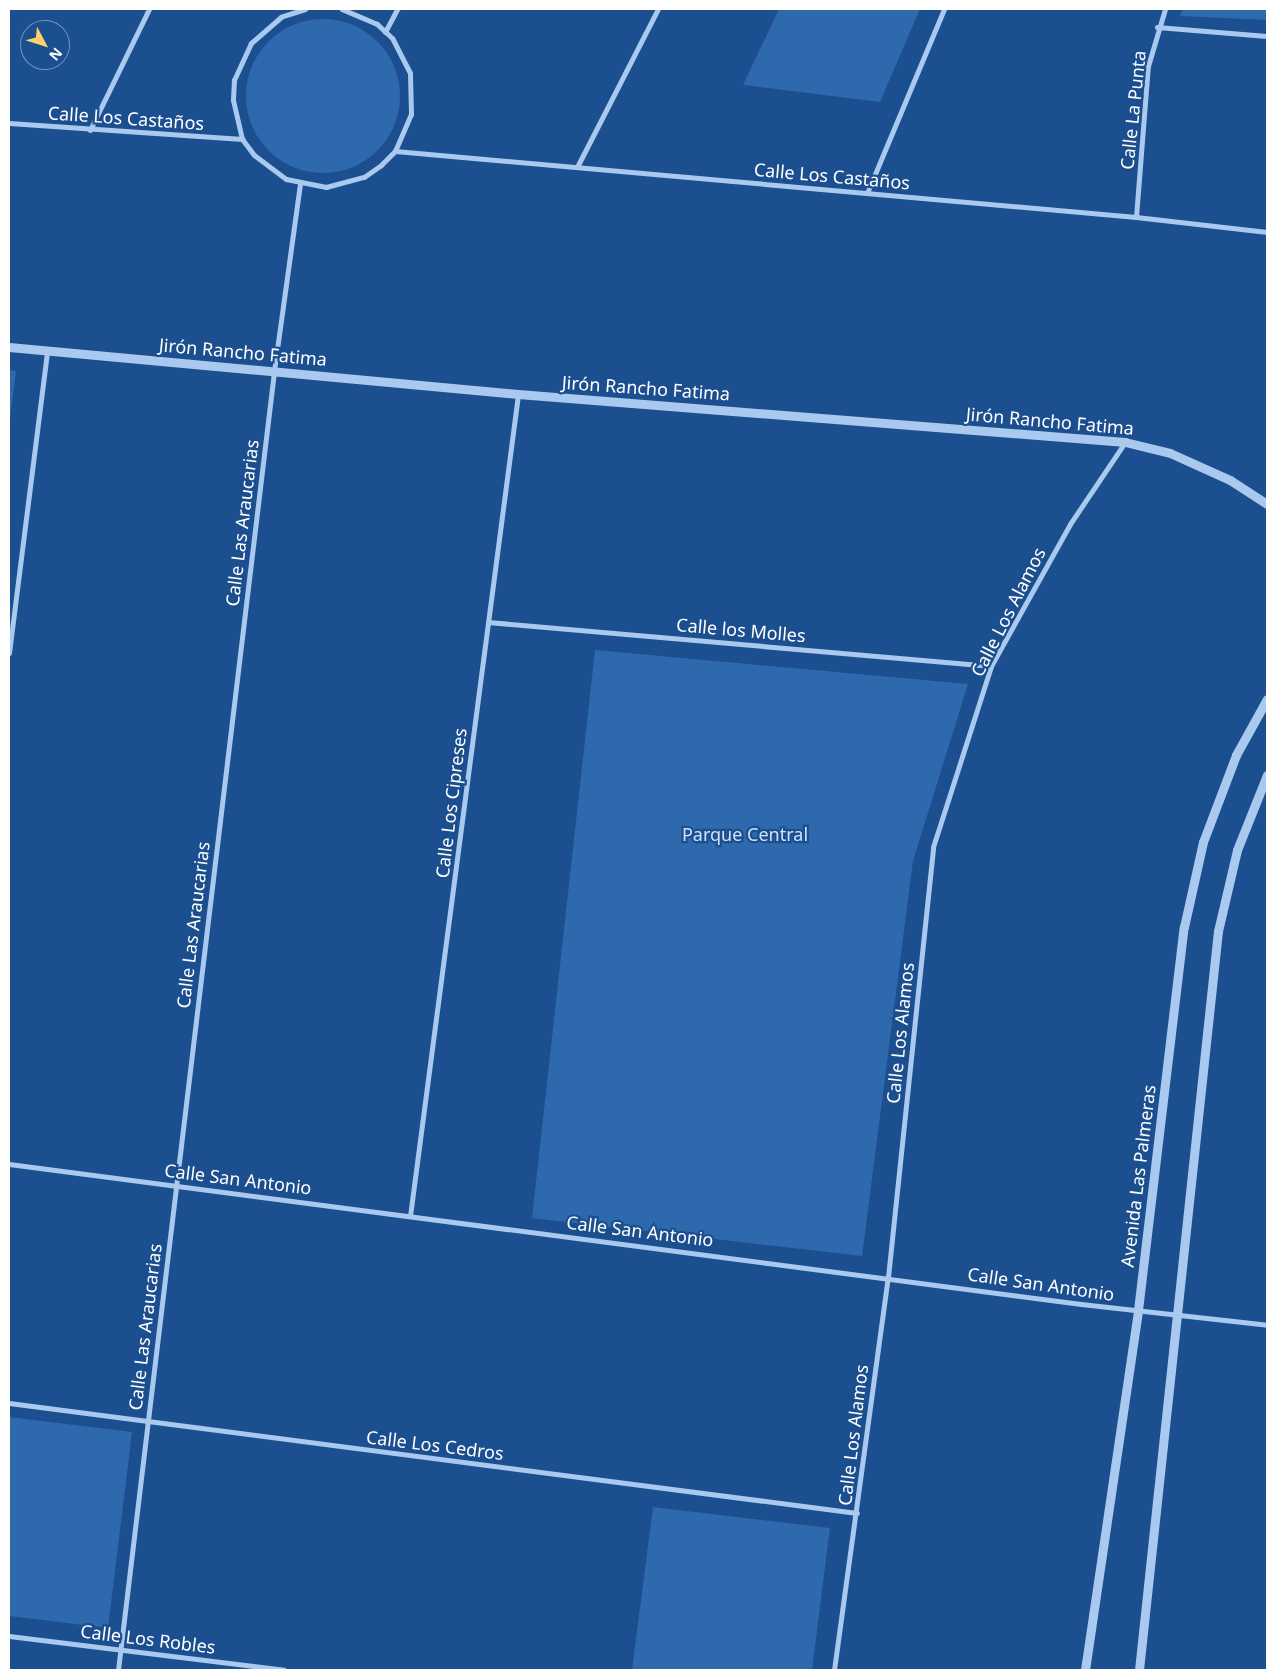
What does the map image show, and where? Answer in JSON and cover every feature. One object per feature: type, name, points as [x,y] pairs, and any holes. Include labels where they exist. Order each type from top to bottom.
[{"type":"street","points":[[90,130],[149,9]]},
{"type":"street","points":[[305,9],[281,17],[265,28],[241,60],[233,100],[242,139],[269,169],[300,184],[326,187],[345,184],[364,177],[395,150],[412,114],[413,94],[410,73],[403,55],[385,32],[360,14],[342,9]]},
{"type":"street","points":[[385,32],[397,9]]},
{"type":"street","points":[[577,167],[658,9]]},
{"type":"street","points":[[867,193],[944,9]]},
{"type":"street","name":"Calle La Punta","points":[[1136,217],[1148,66],[1157,27],[1165,9]]},
{"type":"street","points":[[1157,27],[1267,36]]},
{"type":"street","name":"Calle Los Castaños","points":[[9,123],[242,139]]},
{"type":"street","name":"Calle Los Castaños","points":[[395,150],[1136,217],[1267,232]]},
{"type":"street","name":"Calle Las Araucarias","points":[[118,1670],[274,371],[300,184]]},
{"type":"street","name":"Jirón Rancho Fatima","points":[[9,347],[518,394],[1125,442],[1170,453],[1230,480],[1267,504]]},
{"type":"street","points":[[9,653],[47,351]]},
{"type":"street","name":"Calle Los Cipreses","points":[[410,1216],[518,394]]},
{"type":"street","name":"Calle Los Alamos","points":[[834,1670],[888,1277],[933,847],[991,666],[1070,524],[1125,442]]},
{"type":"street","name":"Calle los Molles","points":[[488,622],[991,666]]},
{"type":"street","name":"Avenida Las Palmeras","points":[[1085,1670],[1138,1310],[1184,927],[1203,842],[1236,755],[1267,698]]},
{"type":"street","points":[[1139,1670],[1218,930],[1237,850],[1267,775]]},
{"type":"street","name":"Calle San Antonio","points":[[9,1164],[1267,1325]]},
{"type":"street","name":"Calle Los Cedros","points":[[9,1403],[857,1513]]},
{"type":"street","name":"Calle Los Robles","points":[[9,1636],[284,1670]]},
{"type":"green space","points":[[779,9],[920,9],[880,102],[743,85]]},
{"type":"green space","points":[[1183,9],[1267,9],[1267,20],[1180,16]]},
{"type":"green space","points":[[323,19],[352,25],[366,32],[377,42],[387,53],[394,67],[400,96],[394,125],[387,139],[377,150],[366,160],[352,167],[323,173],[294,167],[280,160],[269,150],[259,139],[252,125],[246,96],[252,67],[259,53],[269,42],[280,32],[294,25]]},
{"type":"green space","points":[[9,370],[16,371],[9,427]]},
{"type":"green space","name":"Parque Central","points":[[595,650],[968,684],[913,861],[862,1256],[532,1218]]},
{"type":"green space","points":[[9,1417],[132,1432],[108,1628],[9,1616]]},
{"type":"green space","points":[[653,1507],[830,1528],[812,1670],[632,1670]]}]
